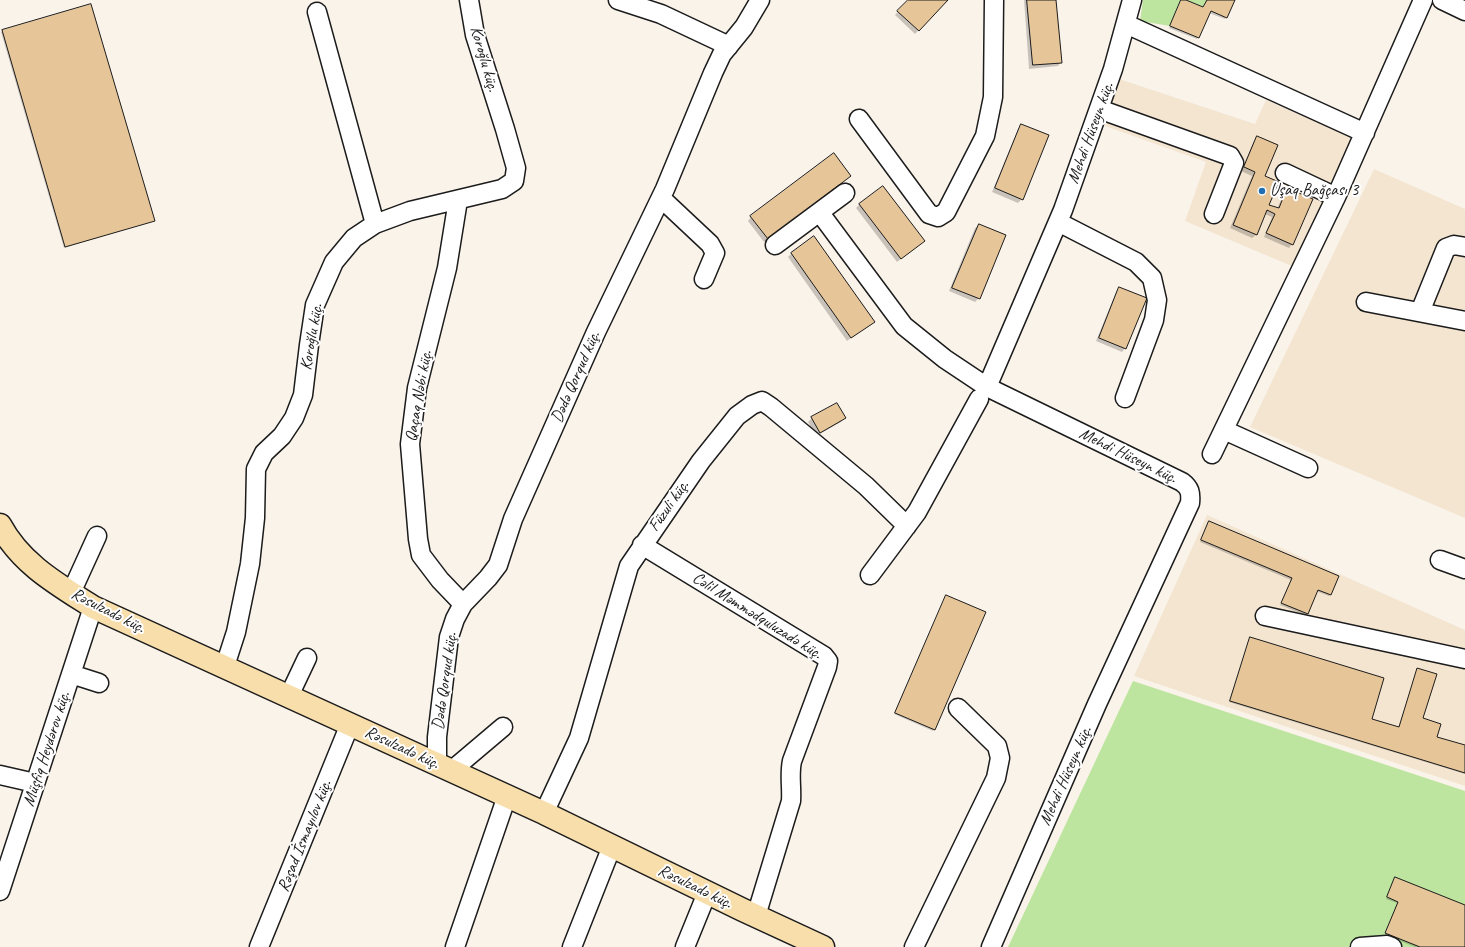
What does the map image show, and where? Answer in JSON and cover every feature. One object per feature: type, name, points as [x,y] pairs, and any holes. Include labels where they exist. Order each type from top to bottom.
[{"type":"main road","name":"Rəsulzadə küç.","points":[[0,525],[6,536],[27,561],[56,584],[93,607],[544,813],[707,893],[823,947]]},
{"type":"street","name":"Koroğlu küç.","points":[[225,666],[236,632],[250,564],[255,518],[256,469],[264,453],[282,436],[294,418],[303,395],[315,305],[334,262],[354,238],[375,224],[410,211],[502,189],[514,181],[516,168],[505,129],[474,35],[469,0]]},
{"type":"street","points":[[618,0],[661,14],[729,46]]},
{"type":"street","name":"Dədə Qorqud küç.","points":[[444,767],[437,737],[449,637],[455,619],[463,604],[488,578],[498,565],[513,519],[596,332],[661,198],[713,72],[722,54],[744,27],[760,0]]},
{"type":"street","points":[[859,119],[929,214],[938,217],[946,212],[985,136],[993,97],[994,0]]},
{"type":"street","name":"Mehdi Hüseyn küç.","points":[[991,947],[1097,704],[1190,503],[1191,493],[1188,486],[1182,482],[983,393],[1058,222],[1113,69],[1132,0]]},
{"type":"street","points":[[1212,454],[1336,197],[1423,0]]},
{"type":"street","points":[[1442,0],[1465,11]]},
{"type":"street","points":[[317,12],[375,224]]},
{"type":"street","points":[[1126,24],[1365,133]]},
{"type":"street","points":[[1099,109],[1230,156],[1234,163],[1214,214]]},
{"type":"street","points":[[1285,173],[1336,197]]},
{"type":"street","points":[[774,245],[820,213],[845,193]]},
{"type":"street","points":[[661,198],[710,244],[715,253],[704,279]]},
{"type":"street","name":"Qaçaq Nəbi küç.","points":[[458,200],[447,268],[417,388],[410,444],[421,555],[440,580],[463,604]]},
{"type":"street","points":[[820,213],[904,326],[945,359],[983,393],[917,512],[870,575]]},
{"type":"street","points":[[1058,222],[1136,262],[1152,278],[1157,300],[1154,320],[1126,398]]},
{"type":"street","points":[[1420,312],[1446,248],[1454,245],[1465,247]]},
{"type":"street","points":[[1366,302],[1465,321]]},
{"type":"street","name":"Füzuli küç.","points":[[544,813],[579,738],[629,566],[701,461],[737,416],[752,404],[762,401],[772,407],[866,486],[907,526]]},
{"type":"street","points":[[1224,430],[1308,468]]},
{"type":"street","points":[[71,593],[97,536]]},
{"type":"street","name":"Cəlil Məmmədquluzadə küç.","points":[[642,545],[824,656],[828,661],[792,762],[789,773],[792,790],[791,801],[756,916]]},
{"type":"street","points":[[1440,560],[1465,569]]},
{"type":"street","name":"Müşfiq Heydərov küç.","points":[[0,891],[93,607]]},
{"type":"street","points":[[1264,616],[1465,659]]},
{"type":"street","points":[[290,696],[307,658]]},
{"type":"street","points":[[71,674],[98,683]]},
{"type":"street","points":[[914,947],[996,778],[1000,758],[997,746],[958,708]]},
{"type":"street","name":"Rəşad İsmayılov küç.","points":[[259,947],[350,724]]},
{"type":"street","points":[[444,767],[503,727]]},
{"type":"street","points":[[0,775],[36,783]]},
{"type":"street","points":[[455,947],[507,796]]},
{"type":"street","points":[[572,947],[612,846]]},
{"type":"street","points":[[685,947],[707,893]]},
{"type":"street","points":[[1360,947],[1387,945],[1392,947]]},
{"type":"shaded area","name":"Uşaq Bağçası 3","points":[[1119,79],[1255,124],[1266,100],[1353,138],[1294,267],[1185,221],[1206,162],[1105,126]]},
{"type":"shaded area","points":[[1374,169],[1465,209],[1465,518],[1250,427]]},
{"type":"shaded area","points":[[1207,515],[1465,630],[1465,786],[1134,676]]},
{"type":"green space","points":[[1143,0],[1181,0],[1170,26],[1140,21]]},
{"type":"green space","points":[[1186,0],[1207,0],[1203,7]]},
{"type":"green space","points":[[1133,681],[1465,791],[1465,947],[1008,947]]},
{"type":"building","points":[[908,0],[948,0],[919,31],[897,11]]},
{"type":"building","points":[[1027,0],[1056,0],[1062,63],[1033,65]]},
{"type":"building","points":[[1181,0],[1186,0],[1203,7],[1207,0],[1235,0],[1227,18],[1211,11],[1199,38],[1170,26]]},
{"type":"building","points":[[91,4],[155,221],[65,247],[2,30]]},
{"type":"building","points":[[1021,124],[1049,135],[1023,200],[995,188]]},
{"type":"building","points":[[1257,136],[1278,145],[1265,176],[1279,182],[1269,205],[1279,208],[1287,188],[1313,199],[1293,245],[1266,233],[1275,214],[1267,210],[1257,235],[1233,225],[1255,172],[1244,167]]},
{"type":"building","points":[[834,153],[851,176],[768,239],[750,216]]},
{"type":"building","points":[[883,186],[925,241],[901,259],[859,204]]},
{"type":"building","points":[[979,224],[1006,235],[980,299],[952,288]]},
{"type":"building","points":[[814,236],[875,322],[851,338],[791,253]]},
{"type":"building","points":[[1119,287],[1147,298],[1126,349],[1099,338]]},
{"type":"building","points":[[837,403],[846,418],[820,433],[811,417]]},
{"type":"building","points":[[1209,521],[1339,576],[1331,595],[1318,590],[1308,614],[1281,603],[1292,578],[1201,540]]},
{"type":"building","points":[[946,595],[986,612],[935,730],[895,713]]},
{"type":"building","points":[[1250,637],[1384,678],[1372,719],[1399,727],[1417,668],[1437,674],[1423,718],[1441,724],[1437,737],[1465,745],[1465,773],[1230,701]]},
{"type":"building","points":[[1395,877],[1465,905],[1465,947],[1420,947],[1385,933],[1398,902],[1387,897]]},
{"type":"place","name":"Uşaq Bağçası 3","points":[[1262,191]]}]
